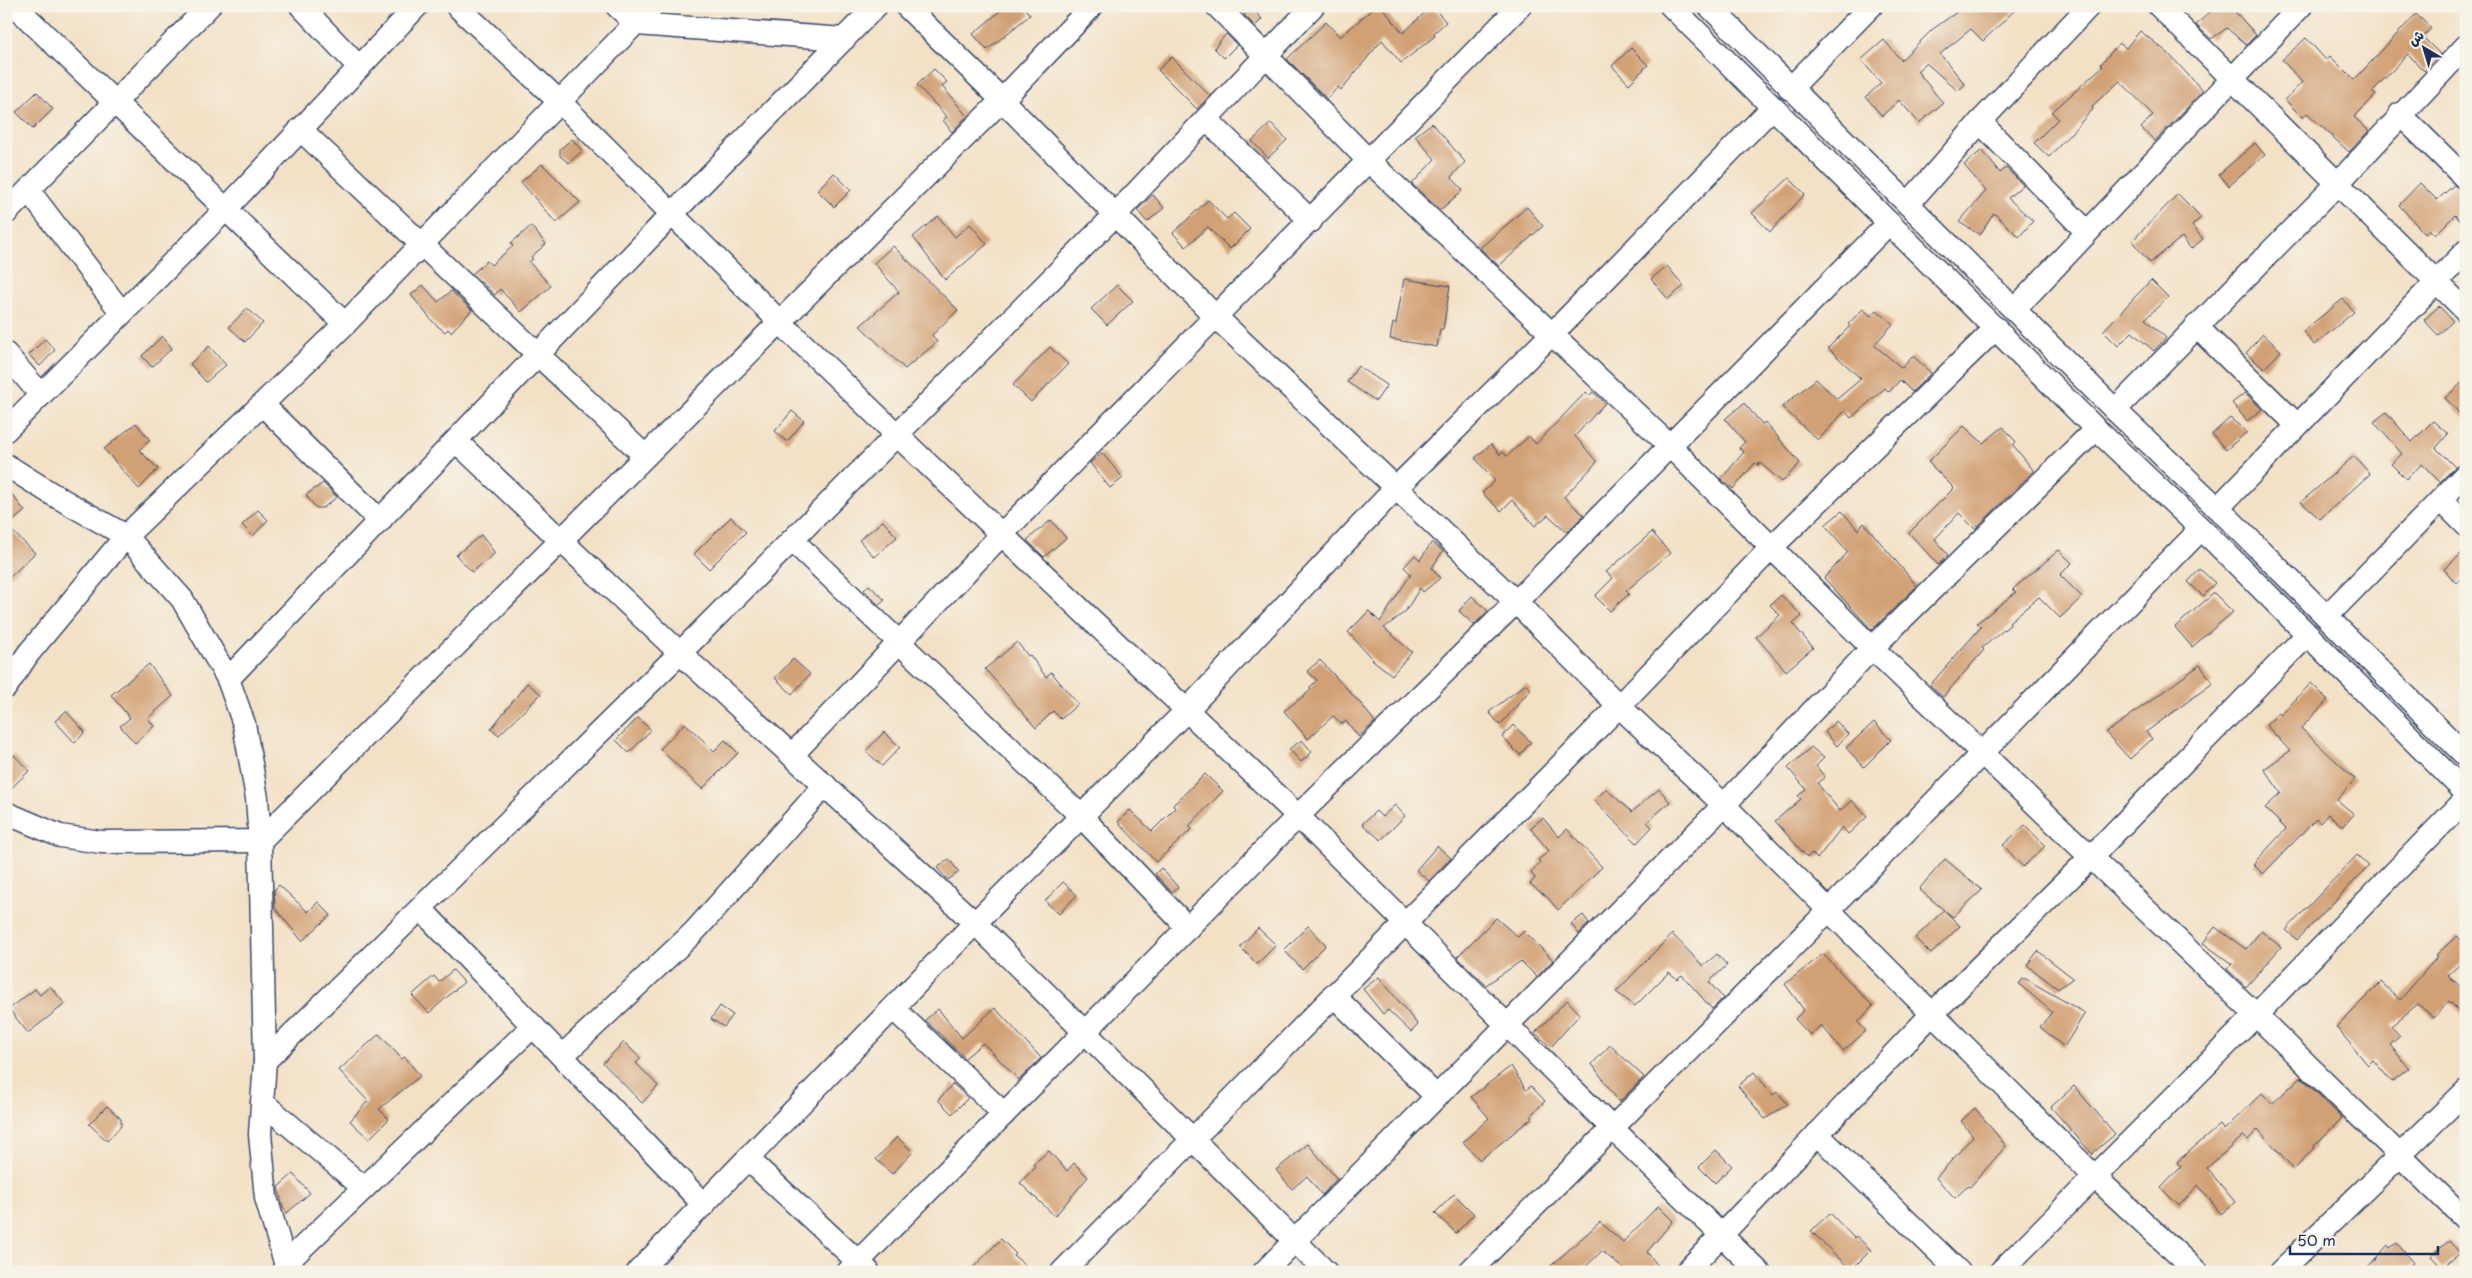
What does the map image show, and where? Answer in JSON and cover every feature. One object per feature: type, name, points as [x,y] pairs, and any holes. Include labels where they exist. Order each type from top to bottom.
[{"type":"street","points":[[15,6],[345,324]]},
{"type":"street","points":[[6,213],[210,6]]},
{"type":"street","points":[[301,6],[359,67]]},
{"type":"street","points":[[6,430],[225,210],[417,6]]},
{"type":"street","points":[[456,6],[561,103],[780,322],[896,434],[1188,708],[1759,1272]]},
{"type":"street","points":[[617,6],[636,24],[844,39]]},
{"type":"street","points":[[6,687],[28,654],[126,536],[345,324],[561,103],[652,6]]},
{"type":"street","points":[[228,679],[672,214],[876,6]]},
{"type":"street","points":[[906,6],[1002,100],[1215,316],[1516,602],[1619,706],[1724,805],[2095,1177],[2197,1272]]},
{"type":"street","points":[[1217,6],[1369,161],[1554,333],[1872,648],[2256,1015],[2466,1220]]},
{"type":"street","points":[[265,1062],[680,652],[1115,215],[1313,6]]},
{"type":"street","points":[[792,755],[1003,533],[1520,6]]},
{"type":"street","points":[[1671,6],[2096,429],[2308,634],[2466,793]]},
{"type":"street","points":[[1709,6],[1790,89],[2015,309],[2115,410],[2218,508],[2466,756]]},
{"type":"street","points":[[1790,89],[1871,6]]},
{"type":"street","points":[[1908,204],[1980,122],[2089,6]]},
{"type":"street","points":[[2159,6],[2466,311]]},
{"type":"street","points":[[2015,309],[2301,6]]},
{"type":"street","points":[[6,813],[60,836],[101,842],[260,841],[1002,100],[1086,8]]},
{"type":"street","points":[[2115,410],[2337,184],[2400,114],[2466,46]]},
{"type":"street","points":[[638,1272],[975,923],[1188,708],[1394,488],[1554,333],[1772,108]]},
{"type":"street","points":[[2400,114],[2466,179]]},
{"type":"street","points":[[1206,119],[1311,221]]},
{"type":"street","points":[[1980,122],[2087,232]]},
{"type":"street","points":[[300,129],[645,456]]},
{"type":"street","points":[[29,191],[122,313]]},
{"type":"street","points":[[748,1159],[858,1268],[1004,1114],[1298,816],[1516,602],[1889,223]]},
{"type":"street","points":[[2218,508],[2466,251]]},
{"type":"street","points":[[2196,326],[2297,424]]},
{"type":"street","points":[[1062,1272],[1404,922],[1619,706],[1772,547],[1996,328]]},
{"type":"street","points":[[6,354],[41,395]]},
{"type":"street","points":[[262,405],[380,521]]},
{"type":"street","points":[[1264,1272],[1724,805],[1872,648],[2096,429]]},
{"type":"street","points":[[456,441],[680,652],[975,923],[1326,1272]]},
{"type":"street","points":[[6,465],[52,494],[126,536],[182,599],[228,679],[244,724],[257,798],[260,841],[265,1062],[260,1134],[266,1198],[286,1268],[364,1188],[533,1026]]},
{"type":"street","points":[[2327,616],[2466,474]]},
{"type":"street","points":[[2441,500],[2466,525]]},
{"type":"street","points":[[1469,1272],[1829,910],[2201,529]]},
{"type":"street","points":[[792,540],[1081,816],[1188,928]]},
{"type":"street","points":[[1686,1272],[1932,1014],[2091,857],[2308,634]]},
{"type":"street","points":[[562,1056],[694,932],[825,785]]},
{"type":"street","points":[[2000,1272],[2256,1015],[2466,799]]},
{"type":"street","points":[[422,909],[704,1205]]},
{"type":"street","points":[[1334,995],[1437,1097]]},
{"type":"street","points":[[894,1008],[1004,1114]]},
{"type":"street","points":[[2280,1272],[2466,1091]]},
{"type":"street","points":[[262,1102],[364,1188]]},
{"type":"street","points":[[1817,1134],[1959,1272]]},
{"type":"building","points":[[1006,6],[1023,6],[1030,15],[987,50],[973,34]]},
{"type":"building","points":[[1376,6],[1381,6],[1403,33],[1432,6],[1446,22],[1433,34],[1435,36],[1401,63],[1382,40],[1341,90],[1338,87],[1327,99],[1287,59],[1326,22],[1340,37]]},
{"type":"building","points":[[1965,6],[2019,6],[1983,41],[1971,29],[1940,54],[1965,84],[1958,91],[1926,63],[1917,71],[1943,103],[1919,123],[1899,100],[1882,116],[1866,97],[1881,83],[1861,60],[1884,40],[1901,60],[1933,29]]},
{"type":"building","points":[[2216,6],[2230,6],[2256,35],[2246,45],[2227,28],[2211,39],[2196,25]]},
{"type":"building","points":[[1251,7],[1262,19],[1255,26],[1244,15]]},
{"type":"building","points":[[2416,14],[2431,28],[2423,37],[2440,54],[2424,71],[2408,54],[2372,92],[2376,95],[2354,117],[2369,131],[2349,152],[2307,113],[2303,118],[2285,100],[2302,82],[2282,60],[2306,38],[2326,60],[2330,56],[2354,80]]},
{"type":"building","points":[[2140,31],[2168,53],[2203,91],[2155,141],[2141,128],[2153,115],[2120,81],[2092,106],[2093,109],[2049,157],[2034,143],[2058,119],[2052,112],[2103,66],[2101,64],[2119,43],[2126,48]]},
{"type":"building","points":[[1226,34],[1237,45],[1224,58],[1214,48]]},
{"type":"building","points":[[1631,48],[1648,65],[1629,84],[1612,66]]},
{"type":"building","points":[[1172,57],[1210,96],[1197,109],[1158,70]]},
{"type":"building","points":[[934,69],[947,82],[942,86],[967,116],[952,132],[943,120],[947,117],[917,85]]},
{"type":"building","points":[[37,92],[53,109],[33,129],[16,112]]},
{"type":"building","points":[[1271,123],[1287,140],[1268,158],[1252,141]]},
{"type":"building","points":[[1432,123],[1465,162],[1451,177],[1463,190],[1440,210],[1412,184],[1435,159],[1415,136]]},
{"type":"building","points":[[572,139],[582,151],[569,163],[560,156],[560,149]]},
{"type":"building","points":[[2255,143],[2265,155],[2229,186],[2219,174]]},
{"type":"building","points":[[1982,150],[2000,173],[2006,168],[2023,185],[2008,198],[2033,221],[2019,237],[1994,213],[1980,235],[1959,222],[1986,191],[1964,165]]},
{"type":"building","points":[[542,164],[580,202],[556,223],[521,182]]},
{"type":"building","points":[[834,173],[851,190],[834,207],[817,190]]},
{"type":"building","points":[[1789,178],[1805,194],[1770,232],[1752,213]]},
{"type":"building","points":[[2420,183],[2437,200],[2454,185],[2466,192],[2466,228],[2455,215],[2435,235],[2429,229],[2425,234],[2399,205]]},
{"type":"building","points":[[2178,194],[2201,217],[2192,226],[2203,239],[2191,249],[2182,237],[2150,263],[2132,241]]},
{"type":"building","points":[[1153,195],[1164,208],[1147,222],[1137,210]]},
{"type":"building","points":[[1208,200],[1227,219],[1234,213],[1250,229],[1230,249],[1208,227],[1186,247],[1173,233]]},
{"type":"building","points":[[1527,207],[1543,226],[1499,266],[1480,248]]},
{"type":"building","points":[[938,216],[955,237],[970,224],[987,244],[945,280],[913,237]]},
{"type":"building","points":[[531,226],[546,244],[531,257],[533,259],[529,262],[551,286],[521,312],[500,289],[495,295],[472,274],[487,261],[491,265],[513,246],[511,243]]},
{"type":"building","points":[[893,246],[958,310],[932,335],[937,342],[905,369],[860,326],[899,292],[874,263]]},
{"type":"building","points":[[1667,266],[1684,286],[1668,299],[1651,279]]},
{"type":"building","points":[[1404,279],[1450,286],[1443,329],[1440,329],[1437,347],[1390,339],[1393,323],[1396,324]]},
{"type":"building","points":[[2151,280],[2168,297],[2145,319],[2166,338],[2154,351],[2132,332],[2118,346],[2103,331]]},
{"type":"building","points":[[423,285],[438,302],[451,291],[472,310],[451,332],[448,329],[445,332],[434,323],[411,295]]},
{"type":"building","points":[[1117,285],[1133,301],[1107,325],[1091,309]]},
{"type":"building","points":[[2343,299],[2354,312],[2314,345],[2303,331]]},
{"type":"building","points":[[2439,306],[2453,321],[2438,335],[2424,320]]},
{"type":"building","points":[[247,308],[263,323],[245,342],[229,327]]},
{"type":"building","points":[[1863,309],[1871,316],[1877,310],[1893,324],[1874,345],[1902,368],[1913,356],[1931,373],[1912,392],[1900,380],[1889,392],[1885,388],[1851,418],[1845,411],[1818,440],[1782,407],[1816,379],[1837,399],[1861,379],[1828,348],[1850,326],[1848,324]]},
{"type":"building","points":[[2263,334],[2281,351],[2264,369],[2246,353]]},
{"type":"building","points":[[162,336],[172,348],[152,367],[142,356]]},
{"type":"building","points":[[45,339],[55,350],[40,366],[29,355]]},
{"type":"building","points":[[209,346],[226,365],[206,382],[190,364]]},
{"type":"building","points":[[1050,347],[1068,364],[1031,402],[1013,385]]},
{"type":"building","points":[[1358,366],[1387,385],[1376,401],[1347,382]]},
{"type":"building","points":[[2466,379],[2466,420],[2445,398]]},
{"type":"building","points":[[1586,392],[1589,396],[1593,392],[1605,403],[1575,436],[1597,462],[1564,497],[1584,515],[1567,532],[1548,515],[1535,526],[1512,500],[1501,511],[1482,493],[1495,481],[1475,458],[1491,444],[1500,455],[1502,452],[1507,456],[1529,436],[1536,444]]},
{"type":"building","points":[[2245,393],[2262,409],[2247,421],[2232,403]]},
{"type":"building","points":[[1744,403],[1762,424],[1765,422],[1800,463],[1782,482],[1760,463],[1758,465],[1755,463],[1733,489],[1721,479],[1744,452],[1739,448],[1745,442],[1725,419]]},
{"type":"building","points":[[792,411],[804,421],[787,442],[775,431]]},
{"type":"building","points":[[2386,412],[2412,442],[2433,421],[2448,434],[2436,448],[2455,467],[2440,482],[2422,464],[2406,479],[2391,464],[2402,454],[2374,422]]},
{"type":"building","points":[[2230,418],[2247,432],[2226,450],[2212,434]]},
{"type":"building","points":[[136,423],[150,440],[139,450],[158,469],[139,489],[104,449]]},
{"type":"building","points":[[1964,426],[1983,443],[2003,427],[2016,442],[2013,445],[2034,471],[1975,529],[1959,513],[1935,539],[1948,555],[1938,565],[1909,533],[1954,488],[1928,462]]},
{"type":"building","points":[[1102,453],[1123,478],[1110,488],[1090,463]]},
{"type":"building","points":[[2354,456],[2370,474],[2320,519],[2301,502]]},
{"type":"building","points":[[323,483],[337,497],[323,508],[316,508],[306,495]]},
{"type":"building","points":[[6,487],[25,511],[7,526],[35,553],[6,581]]},
{"type":"building","points":[[258,510],[268,520],[253,536],[242,525]]},
{"type":"building","points":[[1842,511],[1858,530],[1864,523],[1917,586],[1872,630],[1824,578],[1848,552],[1825,525]]},
{"type":"building","points":[[731,517],[746,532],[709,569],[694,554]]},
{"type":"building","points":[[1051,520],[1066,538],[1044,557],[1027,540]]},
{"type":"building","points":[[883,521],[897,537],[874,557],[859,540]]},
{"type":"building","points":[[1652,532],[1670,553],[1626,591],[1629,594],[1610,611],[1595,596],[1613,578],[1606,572]]},
{"type":"building","points":[[481,535],[495,553],[472,572],[456,555]]},
{"type":"building","points":[[1432,542],[1443,551],[1432,568],[1440,578],[1423,592],[1420,588],[1405,612],[1384,628],[1412,652],[1392,675],[1374,661],[1348,632],[1369,611],[1380,622],[1411,574],[1404,567],[1415,555],[1420,560]]},
{"type":"building","points":[[2059,550],[2072,563],[2060,575],[2082,597],[2060,618],[2039,597],[1982,648],[1984,650],[1943,697],[1930,685],[1981,627],[1977,623],[2016,592],[2013,589]]},
{"type":"building","points":[[2466,550],[2466,575],[2456,583],[2444,569]]},
{"type":"building","points":[[2200,569],[2215,583],[2203,596],[2188,582]]},
{"type":"building","points":[[869,585],[885,600],[879,605],[864,590]]},
{"type":"building","points":[[2214,593],[2233,612],[2192,647],[2175,627]]},
{"type":"building","points":[[1781,595],[1802,616],[1793,624],[1813,648],[1786,671],[1756,637],[1780,615],[1770,605]]},
{"type":"building","points":[[1472,596],[1488,611],[1474,625],[1459,611]]},
{"type":"building","points":[[1017,642],[1028,656],[1030,655],[1046,677],[1051,672],[1078,704],[1061,719],[1053,711],[1036,728],[985,669]]},
{"type":"building","points":[[793,659],[810,674],[792,694],[775,678]]},
{"type":"building","points":[[1320,660],[1375,722],[1359,737],[1346,721],[1342,724],[1333,716],[1308,739],[1284,711],[1311,690],[1309,688],[1317,680],[1307,671]]},
{"type":"building","points":[[149,664],[173,696],[148,718],[154,726],[135,743],[120,726],[130,718],[111,695]]},
{"type":"building","points":[[2200,665],[2213,683],[2146,732],[2152,739],[2130,759],[2106,733]]},
{"type":"building","points":[[527,683],[541,694],[499,735],[491,729]]},
{"type":"building","points":[[2311,683],[2328,700],[2301,728],[2355,779],[2337,800],[2354,814],[2343,827],[2328,814],[2320,823],[2316,819],[2263,874],[2253,864],[2286,829],[2265,808],[2281,793],[2264,769],[2290,751],[2266,725],[2279,713],[2281,715]]},
{"type":"building","points":[[1526,684],[1531,689],[1500,725],[1489,712]]},
{"type":"building","points":[[66,711],[85,732],[75,743],[55,721]]},
{"type":"building","points":[[638,718],[651,730],[629,753],[616,740]]},
{"type":"building","points":[[1836,721],[1848,734],[1837,746],[1825,732]]},
{"type":"building","points":[[1874,722],[1891,740],[1864,767],[1846,748]]},
{"type":"building","points":[[685,723],[714,751],[725,740],[738,753],[702,789],[660,749]]},
{"type":"building","points":[[1513,725],[1531,742],[1520,755],[1502,737]]},
{"type":"building","points":[[884,732],[900,747],[882,766],[866,751]]},
{"type":"building","points":[[1302,740],[1312,752],[1301,762],[1289,749]]},
{"type":"building","points":[[1811,747],[1824,758],[1816,766],[1825,777],[1817,783],[1840,811],[1852,800],[1867,817],[1848,834],[1842,827],[1817,859],[1812,853],[1807,857],[1775,821],[1801,799],[1798,796],[1806,789],[1788,768]]},
{"type":"building","points":[[14,755],[29,771],[6,793],[6,762]]},
{"type":"building","points":[[1205,774],[1223,791],[1189,826],[1192,829],[1156,862],[1118,822],[1130,810],[1152,831],[1175,808],[1173,805]]},
{"type":"building","points":[[1606,789],[1632,812],[1659,789],[1670,802],[1647,822],[1652,827],[1637,843],[1594,801]]},
{"type":"building","points":[[1395,805],[1405,816],[1381,840],[1362,824],[1376,811],[1382,817]]},
{"type":"building","points":[[1543,818],[1559,837],[1567,829],[1602,867],[1558,910],[1547,897],[1530,884],[1535,878],[1531,873],[1540,862],[1538,860],[1549,851],[1530,828]]},
{"type":"building","points":[[2025,825],[2045,846],[2023,867],[2003,845]]},
{"type":"building","points":[[1437,846],[1451,858],[1429,881],[1416,870]]},
{"type":"building","points":[[2357,855],[2369,866],[2297,940],[2286,930]]},
{"type":"building","points":[[949,859],[959,872],[948,880],[937,868]]},
{"type":"building","points":[[1945,859],[1982,890],[1953,917],[1945,911],[1960,926],[1931,954],[1915,938],[1944,910],[1919,889]]},
{"type":"building","points":[[1161,868],[1178,887],[1172,892],[1155,874]]},
{"type":"building","points":[[1063,882],[1077,895],[1059,914],[1045,901]]},
{"type":"building","points":[[279,885],[308,912],[318,902],[331,915],[302,941],[275,908],[274,890]]},
{"type":"building","points":[[1583,915],[1589,923],[1579,934],[1571,924]]},
{"type":"building","points":[[1496,918],[1518,937],[1524,931],[1553,960],[1537,977],[1521,961],[1486,985],[1457,957]]},
{"type":"building","points":[[1308,926],[1326,945],[1302,969],[1284,950]]},
{"type":"building","points":[[2215,927],[2246,949],[2261,931],[2281,947],[2246,987],[2227,969],[2232,964],[2203,943]]},
{"type":"building","points":[[1258,928],[1276,945],[1257,964],[1240,947]]},
{"type":"building","points":[[1672,934],[1703,966],[1717,954],[1727,965],[1709,982],[1723,998],[1712,1009],[1682,975],[1677,979],[1669,972],[1635,1006],[1616,992]]},
{"type":"building","points":[[2457,936],[2466,945],[2466,959],[2448,975],[2466,992],[2466,1018],[2449,1001],[2434,1018],[2418,1004],[2391,1026],[2400,1036],[2390,1045],[2409,1068],[2392,1082],[2373,1060],[2368,1065],[2336,1027],[2381,982],[2400,1000],[2438,956],[2436,955]]},
{"type":"building","points":[[2038,951],[2073,978],[2058,989],[2027,965]]},
{"type":"building","points":[[1823,954],[1873,1006],[1858,1022],[1866,1031],[1843,1051],[1821,1025],[1810,1035],[1795,1019],[1804,1010],[1785,984]]},
{"type":"building","points":[[453,970],[464,982],[429,1013],[412,995],[434,976],[439,982]]},
{"type":"building","points":[[1379,977],[1418,1025],[1411,1032],[1388,1010],[1383,1014],[1363,989]]},
{"type":"building","points":[[2024,978],[2085,1013],[2064,1047],[2040,1027],[2052,1012],[2019,984]]},
{"type":"building","points":[[50,986],[65,1004],[28,1033],[9,1009],[35,989],[40,995]]},
{"type":"building","points":[[1567,1000],[1580,1014],[1551,1047],[1535,1033]]},
{"type":"building","points":[[720,1006],[733,1015],[724,1027],[711,1019]]},
{"type":"building","points":[[995,1008],[1041,1058],[1019,1080],[983,1043],[965,1058],[925,1020],[938,1009],[962,1038]]},
{"type":"building","points":[[379,1034],[402,1059],[405,1057],[420,1076],[379,1109],[389,1119],[369,1139],[350,1121],[368,1101],[339,1070]]},
{"type":"building","points":[[624,1042],[641,1059],[636,1063],[658,1086],[642,1103],[603,1063]]},
{"type":"building","points":[[1610,1045],[1644,1077],[1619,1102],[1592,1064]]},
{"type":"building","points":[[1511,1066],[1526,1090],[1531,1086],[1545,1101],[1531,1115],[1533,1117],[1480,1160],[1463,1142],[1489,1118],[1471,1097]]},
{"type":"building","points":[[1754,1072],[1773,1095],[1777,1092],[1788,1104],[1765,1119],[1738,1086]]},
{"type":"building","points":[[2301,1077],[2342,1118],[2294,1169],[2258,1129],[2248,1140],[2243,1136],[2207,1168],[2235,1202],[2221,1214],[2198,1185],[2179,1206],[2161,1188],[2181,1167],[2177,1162],[2220,1125],[2224,1130],[2262,1093],[2272,1104]]},
{"type":"building","points":[[953,1084],[968,1098],[952,1114],[938,1100]]},
{"type":"building","points":[[2074,1086],[2115,1134],[2092,1154],[2051,1107]]},
{"type":"building","points":[[107,1106],[121,1119],[121,1126],[107,1141],[89,1124]]},
{"type":"building","points":[[1975,1108],[2006,1146],[1970,1187],[1968,1186],[1955,1198],[1936,1178],[1973,1136],[1961,1121]]},
{"type":"building","points":[[897,1137],[913,1152],[892,1174],[876,1159]]},
{"type":"building","points":[[1308,1144],[1337,1179],[1322,1195],[1307,1176],[1292,1189],[1276,1170]]},
{"type":"building","points":[[1716,1150],[1732,1166],[1715,1183],[1699,1167]]},
{"type":"building","points":[[1049,1151],[1067,1171],[1074,1163],[1088,1177],[1055,1216],[1020,1183],[1035,1167],[1033,1164]]},
{"type":"building","points":[[293,1174],[310,1193],[287,1213],[283,1208],[278,1187]]},
{"type":"building","points":[[1454,1194],[1474,1214],[1456,1233],[1435,1213]]},
{"type":"building","points":[[1658,1206],[1673,1221],[1647,1252],[1663,1272],[1627,1272],[1602,1251],[1580,1272],[1544,1272],[1600,1222],[1623,1242]]},
{"type":"building","points":[[1830,1213],[1854,1238],[1856,1236],[1871,1250],[1851,1270],[1811,1231]]},
{"type":"building","points":[[1001,1239],[1016,1254],[1014,1256],[1034,1272],[969,1272]]},
{"type":"building","points":[[2449,1241],[2460,1253],[2442,1268],[2431,1256]]},
{"type":"building","points":[[2397,1243],[2413,1263],[2402,1272],[2363,1272],[2388,1245],[2390,1248]]}]
